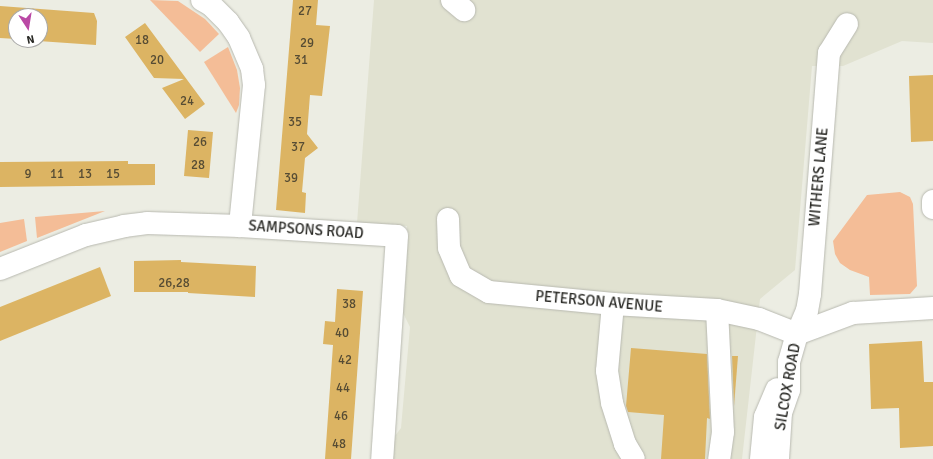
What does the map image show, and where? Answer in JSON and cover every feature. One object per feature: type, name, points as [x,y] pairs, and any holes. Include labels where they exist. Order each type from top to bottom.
[{"type":"street","points":[[202,0],[210,5],[228,22],[240,38],[252,69],[254,85],[240,226]]},
{"type":"street","name":"WITHERS LANE","points":[[797,334],[807,311],[810,294],[829,53],[847,24]]},
{"type":"street","points":[[933,201],[933,208]]},
{"type":"street","name":"PETERSON AVENUE","points":[[448,219],[449,248],[461,276],[489,292],[613,304],[717,310],[759,319],[797,334]]},
{"type":"street","name":"SAMPSONS ROAD","points":[[0,269],[86,235],[124,226],[163,222],[397,236],[382,459]]},
{"type":"street","points":[[613,304],[607,371],[612,403],[625,444],[634,459]]},
{"type":"street","name":"SILCOX ROAD","points":[[778,459],[781,413],[789,390],[789,362],[797,334],[853,313],[933,308]]},
{"type":"street","points":[[717,310],[723,432],[719,459]]},
{"type":"street","points":[[761,459],[765,417],[789,362]]},
{"type":"street","points":[[789,390],[795,414],[793,459]]},
{"type":"shaded area","points":[[150,0],[178,1],[205,19],[219,34],[200,52]]},
{"type":"shaded area","points":[[374,0],[933,0],[933,43],[902,41],[843,66],[812,66],[795,270],[760,299],[742,459],[390,459],[391,441],[401,428],[410,327],[402,311],[407,226],[357,223]]},
{"type":"shaded area","points":[[228,47],[237,70],[240,88],[239,105],[236,113],[204,62]]},
{"type":"shaded area","points":[[900,192],[910,197],[913,204],[917,286],[910,294],[870,295],[869,277],[850,270],[840,263],[835,254],[833,241],[867,195]]},
{"type":"shaded area","points":[[105,211],[37,238],[35,217]]},
{"type":"shaded area","points":[[24,219],[27,241],[0,252],[0,223]]},
{"type":"building","points":[[293,0],[318,0],[316,25],[330,26],[322,96],[310,95],[307,134],[318,148],[305,158],[302,192],[306,193],[305,213],[276,210]]},
{"type":"building","points":[[0,6],[27,8],[8,8],[8,38],[0,38]]},
{"type":"building","points":[[48,10],[94,13],[97,21],[96,45],[48,42]]},
{"type":"building","points":[[145,23],[205,104],[185,119],[162,88],[184,79],[154,78],[125,37]]},
{"type":"building","points":[[933,75],[933,141],[911,142],[909,76]]},
{"type":"building","points":[[188,130],[213,132],[209,178],[184,176]]},
{"type":"building","points":[[128,161],[128,164],[155,164],[155,185],[0,187],[0,162]]},
{"type":"building","points":[[181,260],[181,262],[256,266],[255,297],[188,292],[134,292],[134,261]]},
{"type":"building","points":[[100,267],[111,296],[0,341],[0,307]]},
{"type":"building","points":[[337,289],[363,291],[351,459],[325,459],[333,345],[323,344],[325,321],[335,322]]},
{"type":"building","points":[[922,341],[924,382],[933,382],[933,446],[900,448],[899,408],[871,409],[869,344]]},
{"type":"building","points":[[631,348],[707,354],[710,419],[707,418],[705,459],[661,459],[664,415],[628,412],[626,406]]},
{"type":"building","points":[[732,356],[738,356],[734,406]]}]
